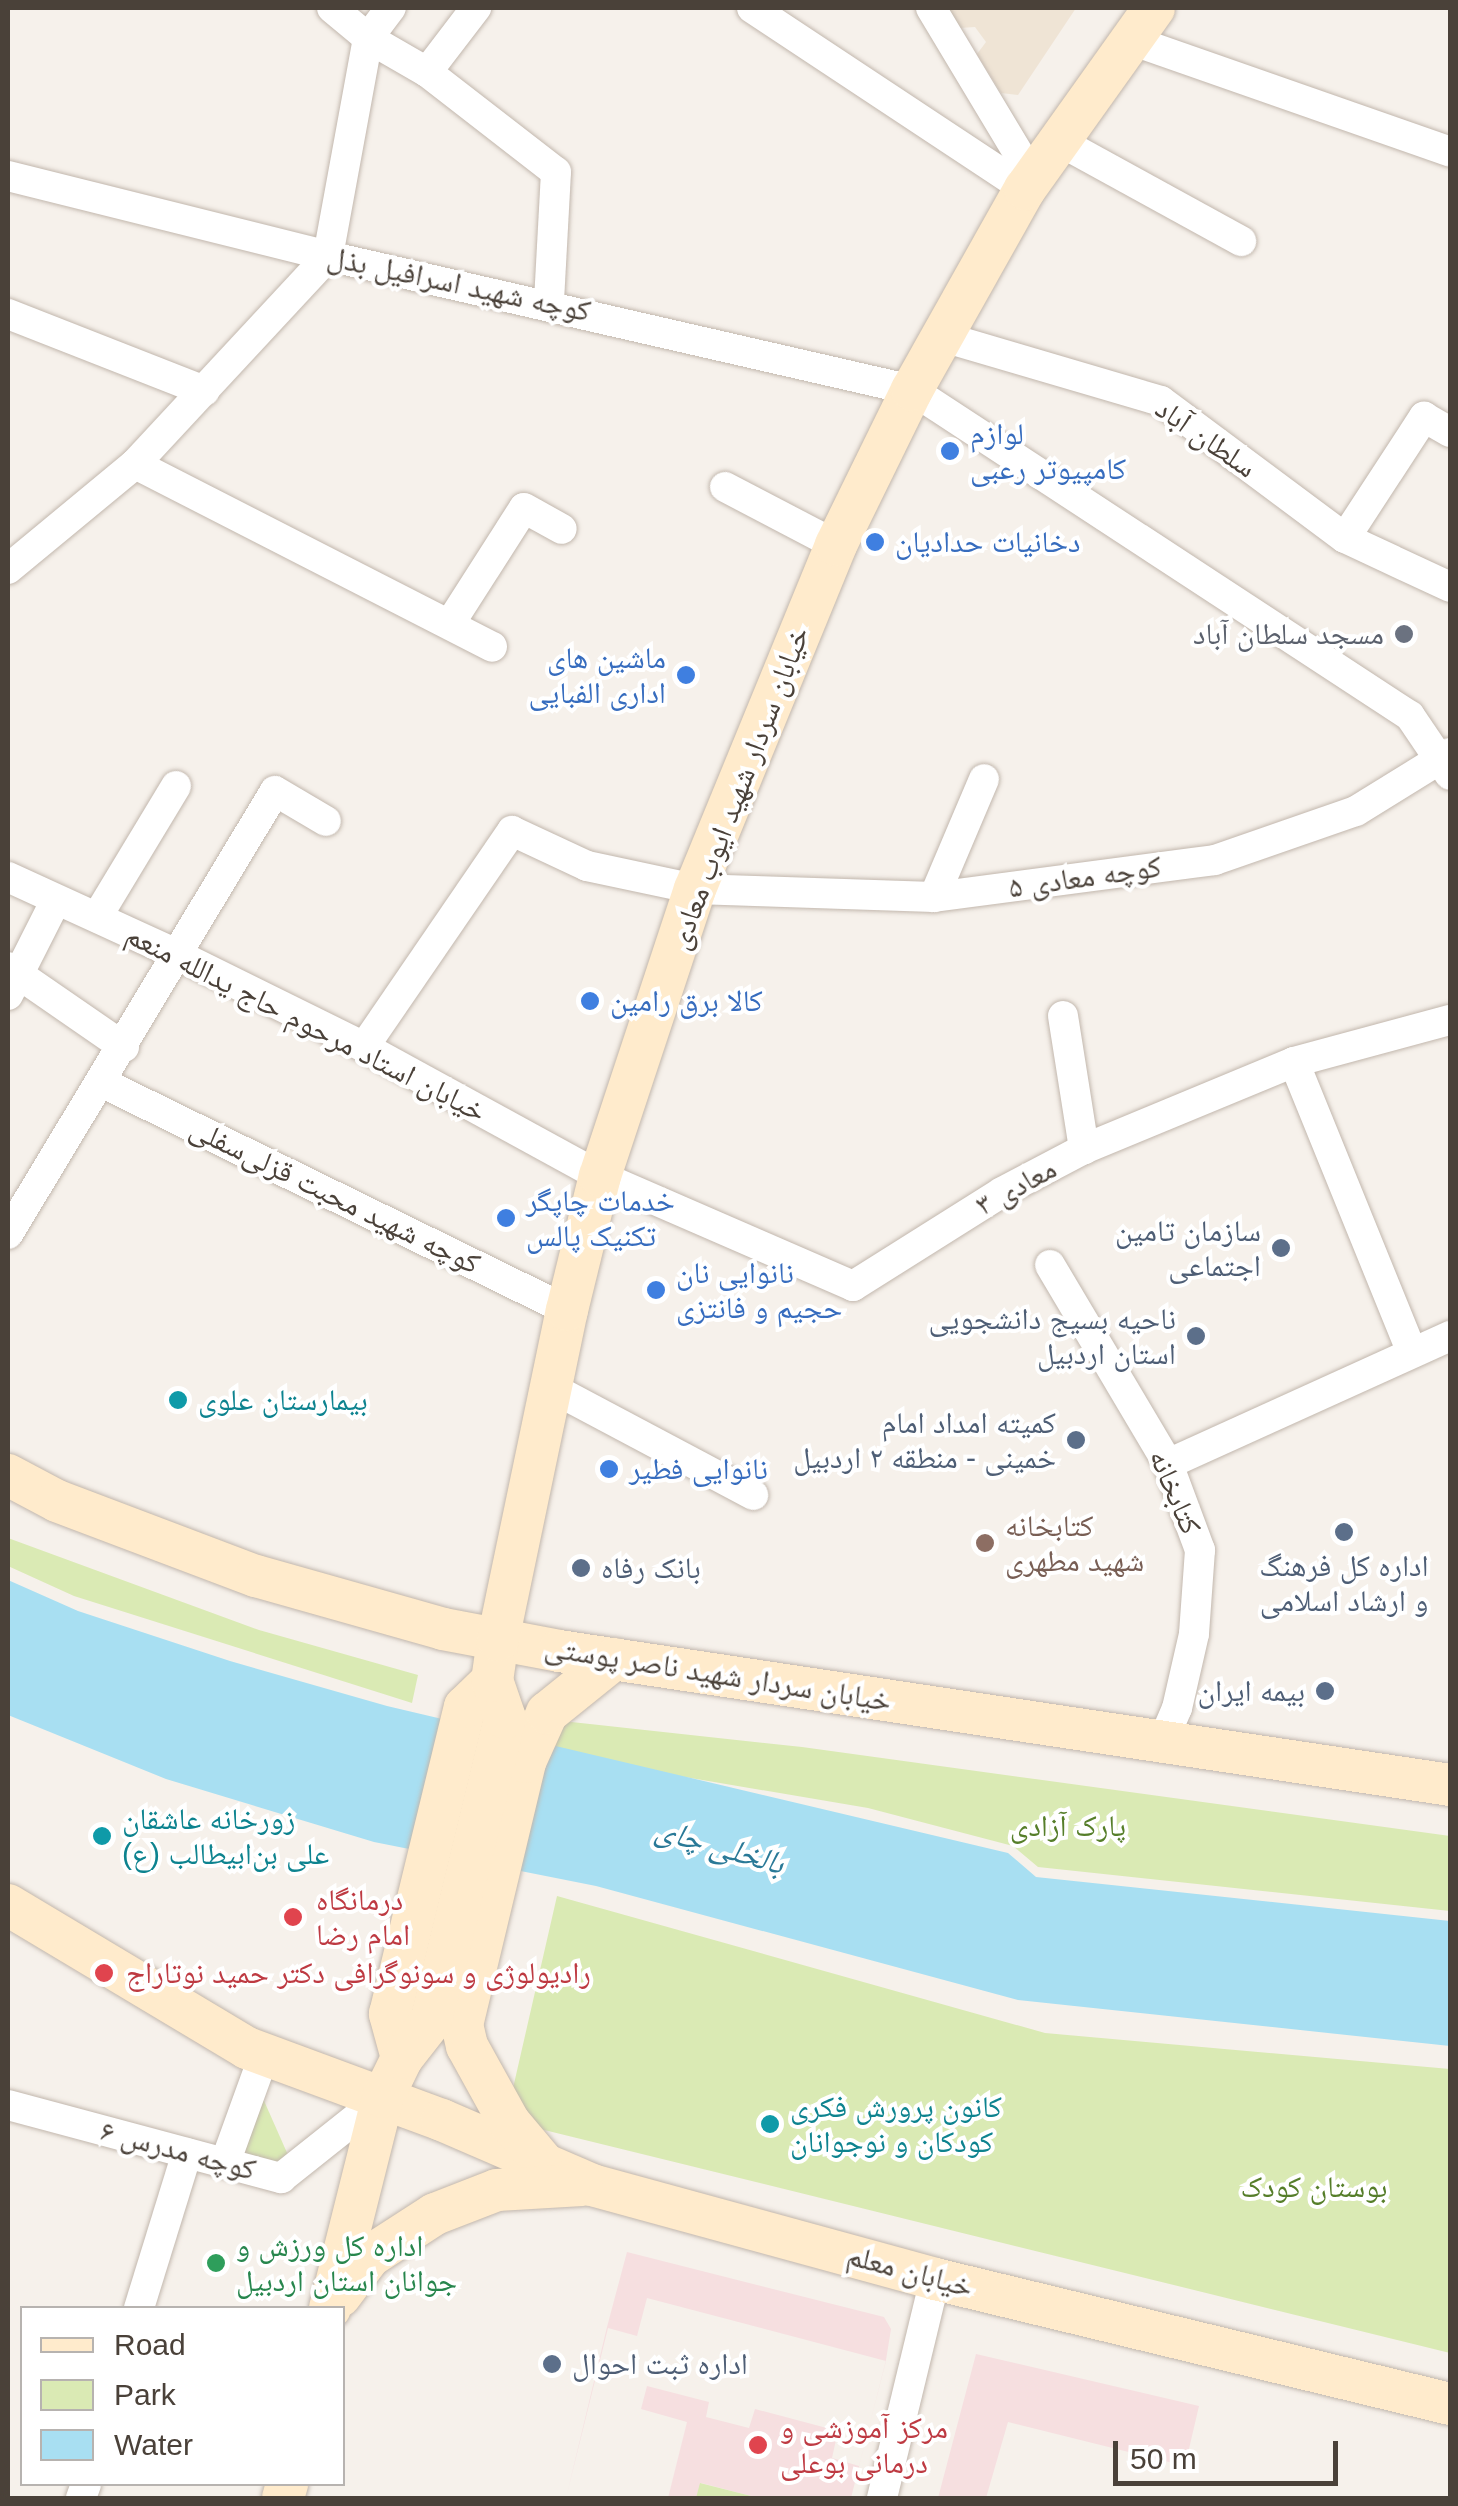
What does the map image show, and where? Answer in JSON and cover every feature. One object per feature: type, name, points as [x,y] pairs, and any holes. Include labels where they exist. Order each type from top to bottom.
[{"type":"main road","name":"خیابان سردار شهید ایوب معادی","points":[[495,1660],[566,1310],[600,1176],[695,889],[836,544],[912,390],[1029,184],[1142,24]]},
{"type":"main road","name":"خیابان سردار شهید ناصر پوستی","points":[[8,1476],[56,1502],[256,1576],[443,1629],[495,1660],[614,1659],[1450,1784]]},
{"type":"main road","points":[[331,2306],[384,2097],[402,2058],[390,2014],[447,1943],[548,1714],[614,1659]]},
{"type":"main road","points":[[495,1660],[462,1714],[447,1943],[467,2046],[508,2122],[544,2164]]},
{"type":"main road","points":[[447,1943],[504,1724],[495,1660]]},
{"type":"main road","name":"خیابان معلم","points":[[8,1905],[101,1964],[264,2055],[384,2097],[592,2185],[935,2278],[1450,2404]]},
{"type":"main road","points":[[332,2306],[370,2256],[435,2214],[497,2190],[592,2185]]},
{"type":"street","points":[[332,8],[368,38],[426,72],[556,172],[549,303]]},
{"type":"street","points":[[8,569],[135,464],[328,256],[368,38],[391,8]]},
{"type":"street","points":[[426,72],[476,8]]},
{"type":"street","points":[[752,8],[1029,184]]},
{"type":"street","points":[[931,8],[1029,184]]},
{"type":"street","points":[[1142,24],[1450,152]]},
{"type":"street","points":[[1059,141],[1241,242]]},
{"type":"street","name":"کوچه شهید اسرافیل بذل","points":[[8,176],[328,256],[549,303],[912,390],[1410,716],[1447,763]]},
{"type":"street","points":[[8,314],[23,316],[204,391]]},
{"type":"street","name":"سلطان آباد","points":[[940,336],[1161,401],[1345,538],[1450,587]]},
{"type":"street","points":[[1345,538],[1424,417],[1450,432]]},
{"type":"street","points":[[135,464],[492,646]]},
{"type":"street","points":[[725,487],[836,544]]},
{"type":"street","points":[[450,622],[524,508],[562,529]]},
{"type":"street","name":"کوچه معادی ۵","points":[[364,1048],[512,832],[587,866],[695,889],[934,897],[1215,860],[1356,811],[1447,763]]},
{"type":"street","points":[[934,897],[984,779]]},
{"type":"street","points":[[97,918],[176,786]]},
{"type":"street","points":[[8,1234],[275,791],[326,821]]},
{"type":"street","name":"خیابان استاد مرحوم حاج یدالله منعم","points":[[8,877],[176,954],[364,1048],[600,1176]]},
{"type":"street","points":[[56,900],[12,979],[124,1047]]},
{"type":"street","points":[[1063,1016],[1084,1149]]},
{"type":"street","name":"معادی ۳","points":[[600,1176],[852,1286],[1002,1192],[1084,1149],[1294,1062],[1450,1020]]},
{"type":"street","points":[[1294,1062],[1412,1352]]},
{"type":"street","name":"کوچه شهید محبت قزلی‌سفلی","points":[[102,1083],[566,1310]]},
{"type":"street","name":"کتابخانه","points":[[1050,1265],[1168,1464],[1200,1550],[1194,1634],[1177,1708],[1163,1742]]},
{"type":"street","points":[[1168,1464],[1450,1336]]},
{"type":"street","points":[[552,1388],[753,1495]]},
{"type":"street","points":[[225,2163],[264,2055]]},
{"type":"street","name":"کوچه مدرس ۶","points":[[8,2104],[281,2178],[384,2097]]},
{"type":"street","points":[[140,2306],[187,2153]]},
{"type":"street","points":[[882,2498],[935,2278]]},
{"type":"shaded area","points":[[947,8],[1076,8],[1018,95],[1001,93],[977,54],[986,42],[975,27],[960,28]]},
{"type":"shaded area","name":"مرکز آموزشی و درمانی بوعلی","points":[[627,2252],[884,2317],[891,2329],[886,2361],[647,2298],[637,2336],[608,2328],[566,2498],[607,2327]]},
{"type":"shaded area","points":[[976,2354],[1199,2406],[1185,2466],[1008,2422],[986,2498],[938,2498]]},
{"type":"shaded area","name":"مرکز آموزشی و درمانی بوعلی","points":[[647,2386],[709,2402],[706,2417],[749,2428],[755,2409],[838,2431],[832,2458],[859,2466],[851,2498],[759,2498],[701,2483],[696,2498],[668,2498],[687,2422],[641,2409]]},
{"type":"green space","points":[[8,1538],[259,1630],[418,1675],[412,1703],[74,1596],[8,1566]]},
{"type":"green space","name":"پارک آزادی","points":[[544,1719],[802,1747],[1450,1836],[1450,1911],[1038,1867],[1013,1846],[868,1808],[537,1752]]},
{"type":"green space","name":"بوستان کودک","points":[[557,1896],[1045,2033],[1450,2069],[1450,2353],[532,2127],[508,2110]]},
{"type":"green space","points":[[261,2094],[288,2155],[285,2170],[235,2157]]},
{"type":"green space","points":[[700,2483],[759,2498],[696,2498]]},
{"type":"water","name":"بالخلی چای","points":[[8,1580],[78,1611],[230,1661],[387,1706],[1008,1853],[1036,1877],[1450,1921],[1450,2046],[1018,2000],[596,1886],[374,1842],[166,1779],[8,1715]]},
{"type":"place","name":"لوازم کامپیوتر رعبی","points":[[950,451]]},
{"type":"place","name":"دخانیات حدادیان","points":[[875,542]]},
{"type":"place","name":"مسجد سلطان آباد","points":[[1404,634]]},
{"type":"place","name":"ماشین های اداری الفبایی","points":[[686,675]]},
{"type":"place","name":"کالا برق رامین","points":[[590,1001]]},
{"type":"place","name":"خدمات چاپگر تکنیک پالس","points":[[506,1218]]},
{"type":"place","name":"سازمان تامین اجتماعی","points":[[1281,1248]]},
{"type":"place","name":"نانوایی نان حجیم و فانتزی","points":[[656,1290]]},
{"type":"place","name":"ناحیه بسیج دانشجویی استان اردبیل","points":[[1196,1336]]},
{"type":"place","name":"بیمارستان علوی","points":[[178,1400]]},
{"type":"place","name":"کمیته امداد امام خمینی - منطقه ۲ اردبیل","points":[[1076,1440]]},
{"type":"place","name":"نانوایی فطیر","points":[[609,1469]]},
{"type":"place","name":"اداره کل فرهنگ و ارشاد اسلامی","points":[[1344,1532]]},
{"type":"place","name":"کتابخانه شهید مطهری","points":[[985,1543]]},
{"type":"place","name":"بانک رفاه","points":[[581,1568]]},
{"type":"place","name":"بیمه ایران","points":[[1325,1691]]},
{"type":"place","name":"زورخانه عاشقان علی بن‌ابیطالب (ع)","points":[[102,1836]]},
{"type":"place","name":"درمانگاه امام رضا","points":[[293,1917]]},
{"type":"place","name":"رادیولوژی و سونوگرافی دکتر حمید نوتاراج","points":[[104,1973]]},
{"type":"place","name":"کانون پرورش فکری کودکان و نوجوانان","points":[[770,2124]]},
{"type":"place","name":"اداره کل ورزش و جوانان استان اردبیل","points":[[216,2263]]},
{"type":"place","name":"اداره ثبت احوال","points":[[552,2364]]},
{"type":"place","name":"مرکز آموزشی و درمانی بوعلی","points":[[758,2445]]}]
